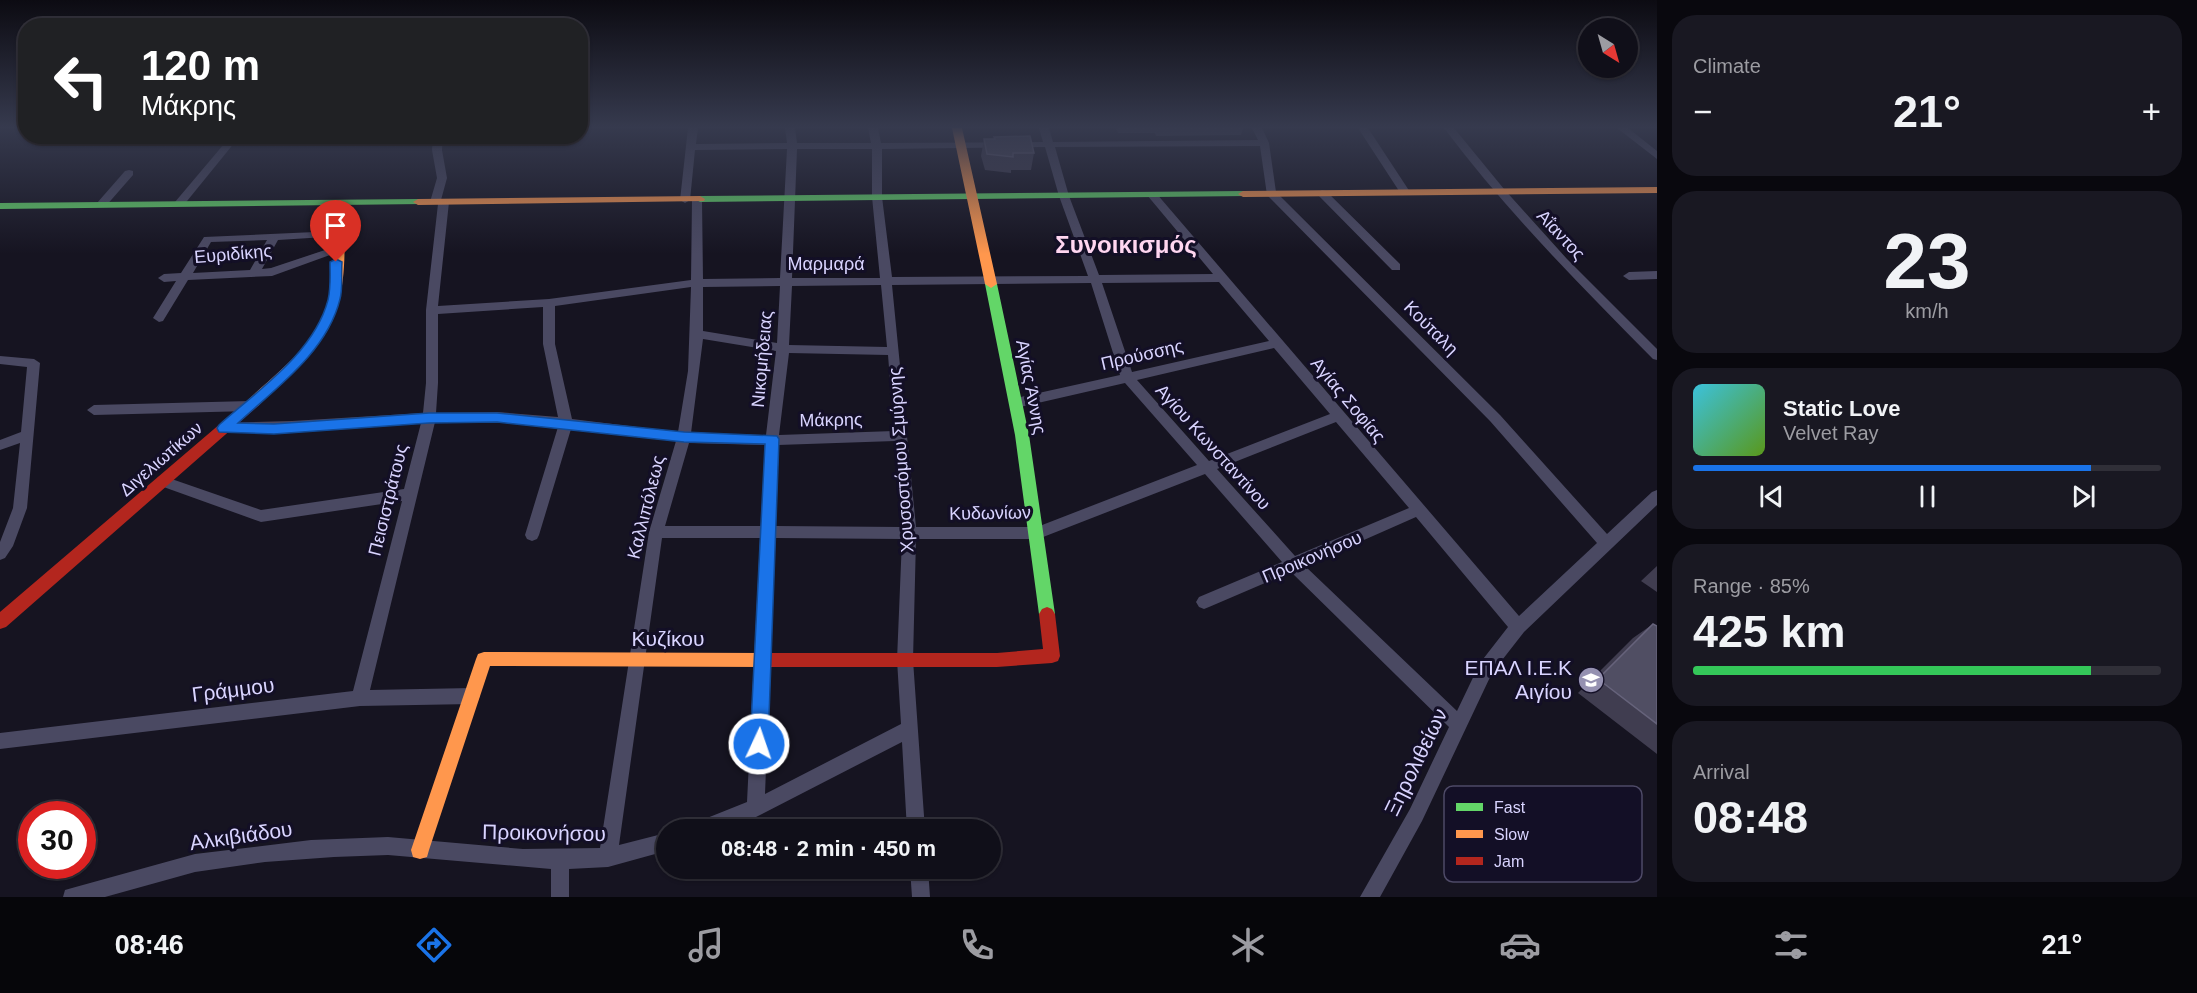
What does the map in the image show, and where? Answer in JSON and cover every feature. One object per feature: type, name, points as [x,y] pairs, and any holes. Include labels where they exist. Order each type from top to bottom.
[{"type":"main road","name":"Αγίας Άννης","points":[[965,170],[991,280],[1016,403],[1038,533],[1052,656]]},
{"type":"main road","points":[[0,206],[1657,190]]},
{"type":"main road","name":"Διγελιωτίκων","points":[[0,622],[250,406],[302,355],[327,319],[334,298],[340,203]]},
{"type":"main road","name":"Κυζίκου","points":[[420,850],[484,659],[997,660],[1052,656]]},
{"type":"street","points":[[179,204],[207,170]]},
{"type":"street","name":"Πεισιστράτους","points":[[360,698],[429,418],[432,310],[442,178],[441,170]]},
{"type":"street","name":"Καλλιπόλεως","points":[[608,858],[656,532],[684,437],[694,371],[697,334],[690,170]]},
{"type":"street","name":"Νικομήδειας","points":[[756,808],[772,439],[783,348],[790,170]]},
{"type":"street","name":"Χρυσοστόμου Σμύρνης","points":[[877,170],[877,197],[894,351],[909,533],[905,660],[915,819]]},
{"type":"street","name":"Αγίου Κωνσταντίνου","points":[[1056,170],[1127,377],[1294,565],[1459,725]]},
{"type":"street","points":[[1268,170],[1271,193]]},
{"type":"street","points":[[1390,170],[1405,192]]},
{"type":"street","name":"Αΐαντος","points":[[1483,170],[1563,262],[1657,356]]},
{"type":"street","points":[[101,205],[129,173]]},
{"type":"street","name":"Κούταλη","points":[[1271,193],[1495,418],[1606,543]]},
{"type":"street","points":[[1322,193],[1396,267]]},
{"type":"street","name":"Αγίας Σοφίας","points":[[1152,195],[1518,627]]},
{"type":"street","points":[[159,318],[208,238],[338,234]]},
{"type":"street","points":[[254,273],[275,236]]},
{"type":"street","name":"Ευριδίκης","points":[[164,278],[272,272],[337,249]]},
{"type":"street","points":[[1629,276],[1657,275]]},
{"type":"street","name":"Μαρμαρά","points":[[432,310],[549,303],[696,283],[1220,278]]},
{"type":"street","points":[[531,535],[566,423],[549,344],[549,303]]},
{"type":"street","points":[[697,334],[809,351],[894,351]]},
{"type":"street","name":"Προύσσης","points":[[1016,403],[1277,343]]},
{"type":"street","points":[[0,360],[34,363],[20,508],[8,542],[0,554]]},
{"type":"street","points":[[94,410],[250,406]]},
{"type":"street","name":"Κυδωνίων","points":[[656,532],[1038,533],[1338,416]]},
{"type":"street","name":"Μάκρης","points":[[224,428],[274,429],[429,418],[497,417],[684,437],[772,439],[900,436]]},
{"type":"street","points":[[0,445],[27,435]]},
{"type":"street","points":[[163,481],[261,516],[410,494]]},
{"type":"street","name":"Ξηρολιθείων","points":[[1369,897],[1416,815],[1486,668],[1518,627],[1657,496]]},
{"type":"street","name":"Προικονήσου","points":[[1204,602],[1419,510]]},
{"type":"street","name":"Γράμμου","points":[[0,741],[360,698],[472,696]]},
{"type":"street","points":[[727,819],[756,808],[909,729]]},
{"type":"street","name":"Προικονήσου","points":[[420,850],[560,859],[608,858],[656,845]]},
{"type":"street","name":"Αλκιβιάδου","points":[[72,897],[194,864],[289,850],[385,846],[420,850]]},
{"type":"street","points":[[560,859],[560,897]]},
{"type":"street","points":[[920,879],[921,897]]},
{"type":"building","points":[[1653,624],[1657,626],[1657,724],[1598,679]]},
{"type":"traffic: fast","points":[[700,199],[1243,194]]},
{"type":"traffic: fast","points":[[0,206],[418,202]]},
{"type":"traffic: fast","points":[[991,284],[1022,435],[1047,614]]},
{"type":"traffic: slow","points":[[966,170],[991,284]]},
{"type":"traffic: slow","points":[[1243,194],[1657,190]]},
{"type":"traffic: slow","points":[[418,202],[700,199]]},
{"type":"traffic: slow","points":[[253,403],[300,358],[328,318],[333,304],[336,281],[340,203]]},
{"type":"traffic: slow","points":[[420,850],[484,659],[772,660]]},
{"type":"traffic: jam","points":[[0,622],[253,403]]},
{"type":"traffic: jam","points":[[772,660],[997,660],[1052,656],[1047,614]]},
{"type":"place","name":"ΕΠΑΛ Ι.Ε.Κ Αιγίου","points":[[1591,680]]},
{"type":"district","name":"Συνοικισμός","points":[[1126,245]]},
{"type":"route","points":[[336,262],[334,298],[323,328],[296,362],[224,428],[274,429],[429,418],[497,417],[684,437],[772,439],[759,744]]}]
